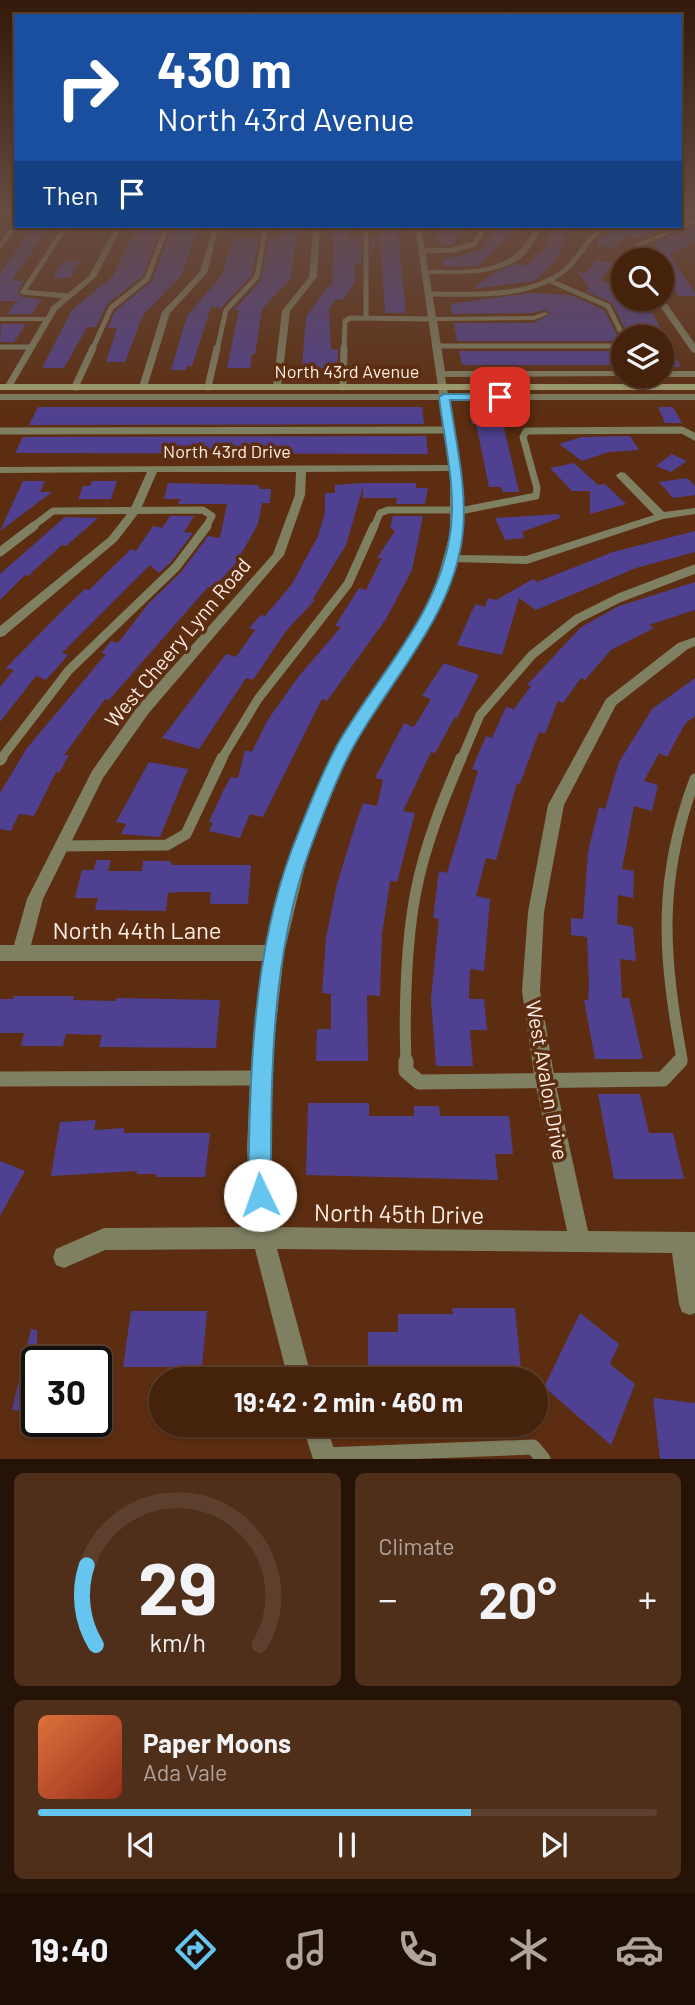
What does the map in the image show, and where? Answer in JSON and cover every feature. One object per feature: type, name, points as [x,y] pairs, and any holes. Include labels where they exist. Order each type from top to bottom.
[{"type":"main road","name":"North 43rd Avenue","points":[[4,387],[695,387]]},
{"type":"street","points":[[4,387],[16,373],[47,319],[67,296],[87,281]]},
{"type":"street","points":[[144,387],[166,312],[195,281]]},
{"type":"street","points":[[277,387],[286,311],[310,281]]},
{"type":"street","points":[[297,1367],[263,1238],[257,1148],[260,1079],[275,953],[301,850],[332,771],[358,724],[420,632],[437,601],[452,558],[458,511],[455,468],[427,281]]},
{"type":"street","points":[[667,311],[695,350]]},
{"type":"street","points":[[433,319],[534,318],[545,314]]},
{"type":"street","points":[[0,319],[47,319]]},
{"type":"street","points":[[0,373],[16,373]]},
{"type":"street","points":[[674,374],[695,374]]},
{"type":"street","name":"North 43rd Avenue","points":[[0,397],[442,386],[611,375]]},
{"type":"street","name":"North 43rd Avenue","points":[[442,386],[695,397]]},
{"type":"street","points":[[0,633],[113,539],[135,511],[154,468]]},
{"type":"street","name":"North 43rd Drive","points":[[0,470],[455,468]]},
{"type":"street","name":"West Cheery Lynn Road","points":[[20,953],[36,900],[97,775],[144,710],[278,555],[300,495],[301,469]]},
{"type":"street","points":[[621,475],[661,516]]},
{"type":"street","points":[[452,558],[527,560],[661,516],[695,511]]},
{"type":"street","name":"West Avalon Drive","points":[[580,1241],[545,1081],[531,991],[536,912],[556,805],[611,702],[683,646],[695,641]]},
{"type":"street","name":"North 44th Lane","points":[[0,953],[275,953]]},
{"type":"street","name":"North 45th Drive","points":[[64,1257],[104,1239],[688,1243]]},
{"type":"street","points":[[688,1243],[690,1304]]},
{"type":"street","points":[[318,1437],[325,1457]]},
{"type":"lane","points":[[30,281],[23,292],[67,296]]},
{"type":"lane","points":[[75,387],[111,308],[144,281]]},
{"type":"lane","points":[[208,387],[226,310],[253,281]]},
{"type":"lane","points":[[366,281],[366,318]]},
{"type":"lane","points":[[429,294],[492,292],[543,281]]},
{"type":"lane","points":[[551,281],[608,306],[618,325]]},
{"type":"lane","points":[[343,387],[345,321],[366,318],[433,319]]},
{"type":"lane","points":[[0,347],[31,346]]},
{"type":"lane","points":[[437,346],[611,346]]},
{"type":"lane","points":[[0,431],[449,430]]},
{"type":"lane","points":[[62,846],[167,845],[186,834],[228,745],[258,699],[348,584],[380,513],[388,509],[458,511],[536,496],[537,488],[523,437],[526,431],[682,430],[695,437]]},
{"type":"lane","points":[[0,552],[53,511],[203,510],[212,516],[191,550],[95,642],[58,684],[0,760]]},
{"type":"lane","points":[[695,569],[620,598],[577,620],[531,655],[480,715],[443,800],[415,891],[404,1020],[406,1071],[419,1082],[663,1079],[682,1059],[663,917],[673,837],[695,779]]},
{"type":"lane","points":[[0,1079],[260,1079]]},
{"type":"lane","points":[[325,1457],[533,1447],[544,1459]]},
{"type":"building","points":[[0,281],[24,281],[18,291],[21,297],[41,299],[32,314],[7,314],[16,301],[0,301]]},
{"type":"building","points":[[107,281],[136,281],[107,304],[96,327],[87,327],[64,368],[42,368],[72,310]]},
{"type":"building","points":[[152,281],[176,281],[143,315],[125,362],[106,362],[117,328],[108,328],[115,311]]},
{"type":"building","points":[[217,281],[246,281],[221,308],[211,307],[192,366],[187,366],[186,370],[171,370],[187,316]]},
{"type":"building","points":[[260,281],[288,281],[262,309],[255,354],[252,354],[250,368],[227,368],[239,310],[234,310]]},
{"type":"building","points":[[332,281],[355,281],[343,300],[336,299],[329,309],[331,349],[338,349],[337,368],[302,368],[306,317],[328,286],[332,287]]},
{"type":"building","points":[[383,281],[403,281],[406,313],[385,313]]},
{"type":"building","points":[[483,281],[533,281],[472,289]]},
{"type":"building","points":[[584,281],[602,281],[611,285],[611,303],[586,291],[590,289]]},
{"type":"building","points":[[674,281],[687,281],[695,296],[678,296],[674,290]]},
{"type":"building","points":[[530,293],[570,295],[604,310],[612,325],[611,341],[457,341],[454,323],[534,323],[551,313],[544,310],[533,313],[452,314],[450,304]]},
{"type":"building","points":[[616,311],[650,311],[659,325],[623,325]]},
{"type":"building","points":[[1,324],[26,324],[14,342],[0,342]]},
{"type":"building","points":[[459,351],[611,351],[611,365],[462,365]]},
{"type":"building","points":[[674,354],[681,367],[674,367]]},
{"type":"building","points":[[38,407],[422,407],[424,424],[29,425]]},
{"type":"building","points":[[658,407],[673,407],[682,423],[665,423]]},
{"type":"building","points":[[469,408],[523,408],[527,423],[503,423],[519,492],[503,492],[501,487],[489,487],[476,424],[472,424]]},
{"type":"building","points":[[426,436],[428,454],[15,453],[23,437]]},
{"type":"building","points":[[630,436],[639,450],[609,452],[582,461],[559,444],[582,437]]},
{"type":"building","points":[[672,454],[687,461],[671,472],[656,466]]},
{"type":"building","points":[[574,463],[598,485],[605,484],[626,504],[590,514],[590,491],[572,491],[550,468]]},
{"type":"building","points":[[687,478],[695,486],[695,495],[673,498],[659,482]]},
{"type":"building","points":[[23,481],[45,481],[40,492],[52,492],[0,531]]},
{"type":"building","points":[[92,481],[117,481],[111,499],[78,499],[83,486],[90,486]]},
{"type":"building","points":[[168,483],[259,485],[259,489],[271,489],[270,503],[262,503],[258,524],[236,563],[213,588],[208,587],[109,700],[105,699],[64,755],[69,755],[59,773],[56,772],[34,816],[19,814],[11,831],[0,829],[0,793],[27,748],[106,654],[101,653],[111,641],[118,643],[148,604],[181,572],[208,536],[220,538],[227,504],[178,504],[181,499],[164,499]]},
{"type":"building","points":[[416,483],[416,488],[428,488],[425,504],[396,504],[397,498],[363,498],[363,487],[346,545],[313,599],[315,600],[286,631],[253,680],[246,678],[199,749],[162,738],[226,654],[236,657],[255,630],[249,628],[261,615],[265,616],[292,584],[318,536],[325,512],[325,493],[335,493],[335,485]]},
{"type":"building","points":[[559,514],[560,518],[522,532],[524,538],[505,540],[495,518]]},
{"type":"building","points":[[170,516],[194,516],[184,532],[193,533],[171,562],[159,573],[150,565],[62,653],[68,655],[46,680],[36,676],[0,722],[0,687],[14,670],[6,668],[85,589],[89,590],[131,549],[136,551],[153,526],[162,528]]},
{"type":"building","points":[[393,516],[423,516],[412,570],[386,619],[327,701],[322,699],[263,817],[250,814],[240,838],[209,831],[213,823],[209,822],[224,789],[231,777],[238,778],[245,750],[252,752],[267,721],[299,676],[341,627],[335,626],[359,588],[366,590],[382,558],[377,558],[395,531],[390,528]]},
{"type":"building","points":[[65,517],[98,518],[66,546],[62,545],[28,576],[25,575],[0,600],[0,574]]},
{"type":"building","points":[[695,531],[695,552],[636,568],[536,610],[519,598],[502,655],[457,645],[475,604],[485,607],[488,598],[496,600],[533,579],[537,582],[613,552]]},
{"type":"building","points":[[695,582],[695,610],[649,625],[654,628],[611,650],[585,680],[581,678],[563,703],[558,701],[545,734],[539,732],[520,784],[517,783],[496,860],[486,858],[476,896],[490,899],[484,971],[470,969],[469,999],[484,999],[487,1030],[470,1030],[473,1066],[436,1066],[431,999],[439,919],[433,918],[439,871],[447,873],[478,771],[472,769],[486,736],[492,738],[506,707],[514,709],[531,686],[527,685],[581,627],[619,606]]},
{"type":"building","points":[[444,663],[479,675],[457,718],[455,717],[435,753],[431,752],[403,811],[415,813],[397,882],[390,881],[382,934],[380,996],[367,995],[368,1061],[316,1061],[317,1029],[331,1029],[331,994],[322,993],[326,938],[337,884],[354,829],[363,803],[377,806],[383,780],[375,778],[404,723],[414,727],[431,699],[422,696]]},
{"type":"building","points":[[695,678],[695,716],[685,724],[667,757],[659,753],[644,781],[658,785],[652,811],[634,806],[622,869],[634,871],[633,898],[618,895],[617,924],[633,927],[636,961],[620,959],[622,998],[629,998],[643,1059],[595,1059],[584,1000],[588,1000],[589,984],[587,937],[571,935],[571,918],[583,919],[588,852],[599,807],[605,809],[619,762],[652,709]]},
{"type":"building","points":[[149,762],[188,769],[160,837],[121,834],[126,824],[116,822]]},
{"type":"building","points":[[96,860],[111,860],[108,871],[142,871],[143,861],[171,861],[171,865],[251,865],[248,904],[210,904],[211,892],[183,892],[168,893],[166,911],[95,910],[98,898],[75,898],[82,870],[94,870]]},
{"type":"building","points":[[14,996],[74,996],[73,1000],[116,1001],[116,998],[220,1000],[216,1048],[99,1047],[102,1035],[66,1034],[63,1046],[21,1046],[24,1033],[0,1033],[0,999],[13,999]]},
{"type":"building","points":[[598,1094],[640,1094],[649,1133],[673,1133],[684,1179],[614,1179]]},
{"type":"building","points":[[308,1103],[369,1103],[369,1116],[414,1116],[414,1106],[439,1106],[440,1116],[509,1116],[513,1154],[495,1154],[498,1180],[306,1175]]},
{"type":"building","points":[[96,1120],[94,1130],[124,1128],[124,1133],[210,1133],[205,1177],[156,1177],[156,1174],[136,1174],[137,1171],[51,1176],[60,1122]]},
{"type":"building","points":[[0,1161],[25,1171],[0,1216]]},
{"type":"building","points":[[452,1308],[515,1308],[521,1367],[368,1367],[368,1332],[398,1332],[398,1314],[453,1314]]},
{"type":"building","points":[[131,1311],[207,1311],[202,1367],[123,1367]]},
{"type":"building","points":[[580,1313],[619,1344],[610,1364],[635,1384],[611,1445],[548,1390],[548,1379]]},
{"type":"building","points":[[31,1329],[37,1330],[37,1346],[27,1346]]},
{"type":"building","points":[[21,1372],[21,1410],[12,1410]]},
{"type":"building","points":[[653,1398],[695,1403],[695,1459],[660,1459]]},
{"type":"route","points":[[260,1195],[257,1148],[260,1079],[272,973],[301,850],[343,750],[407,654],[437,601],[446,579],[456,534],[458,501],[444,397],[500,397]]}]
